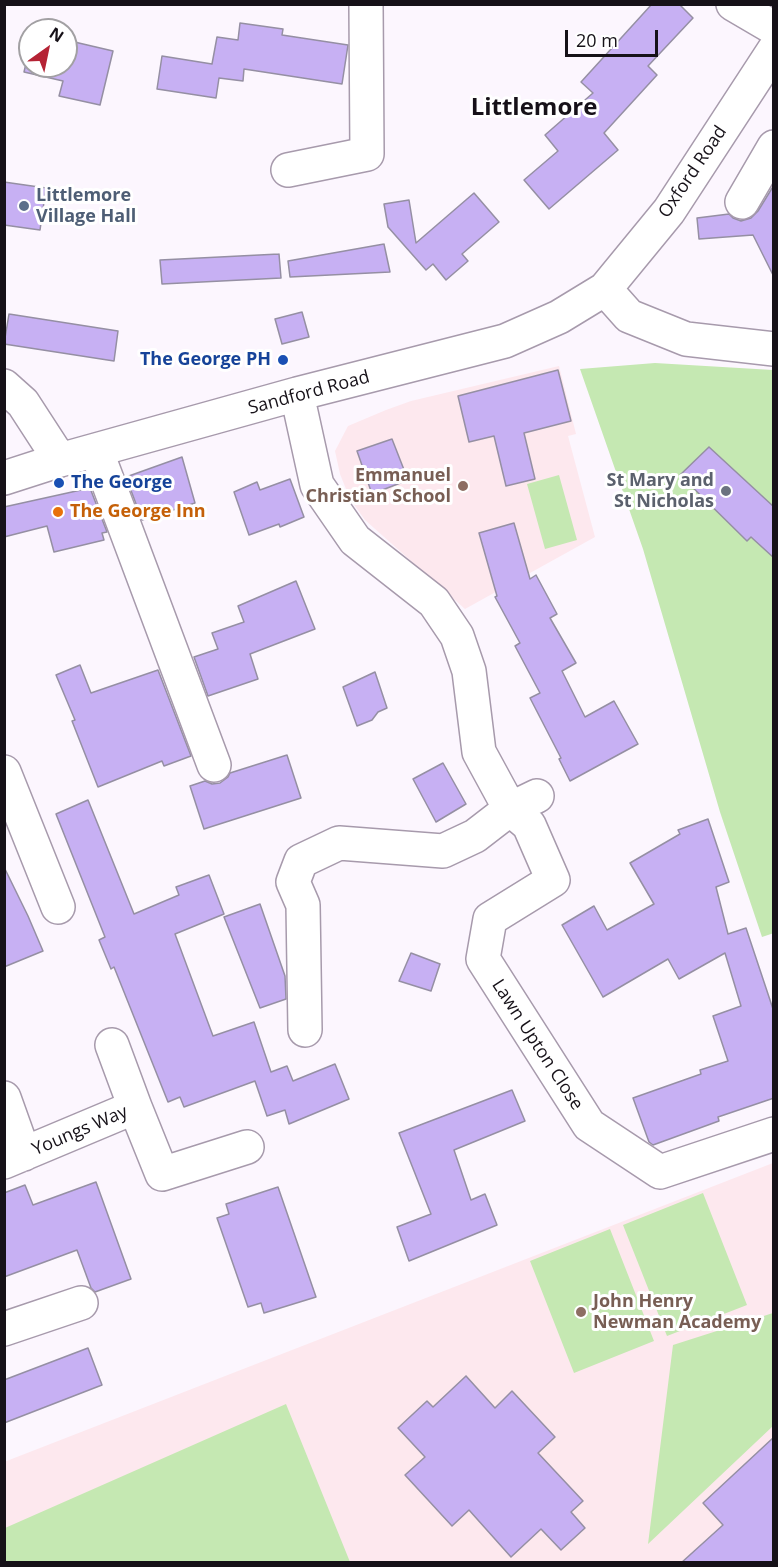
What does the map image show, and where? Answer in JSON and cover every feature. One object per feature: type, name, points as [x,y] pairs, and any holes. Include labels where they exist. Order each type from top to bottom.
[{"type":"street","points":[[288,170],[367,154],[366,4]]},
{"type":"street","points":[[733,4],[774,28]]},
{"type":"street","name":"Oxford Road","points":[[604,289],[669,211],[774,50]]},
{"type":"street","points":[[742,202],[774,147]]},
{"type":"street","points":[[604,289],[629,316],[686,339],[774,349]]},
{"type":"street","name":"Sandford Road","points":[[4,477],[297,394],[505,341],[559,317],[604,289]]},
{"type":"street","points":[[4,386],[23,403],[60,460]]},
{"type":"street","points":[[297,394],[317,485],[355,540],[434,602],[457,636],[469,671],[479,752],[524,803],[475,836],[442,851],[339,843],[301,861],[293,882],[303,904],[305,1030]]},
{"type":"street","points":[[96,450],[214,765]]},
{"type":"street","points":[[4,772],[58,907]]},
{"type":"street","name":"Lawn Upton Close","points":[[524,803],[529,825],[552,880],[490,919],[483,959],[589,1125],[660,1172],[774,1134]]},
{"type":"street","name":"Youngs Way","points":[[112,1045],[162,1174],[247,1147]]},
{"type":"street","points":[[4,1098],[14,1158]]},
{"type":"street","name":"Youngs Way","points":[[14,1158],[135,1107]]},
{"type":"street","points":[[4,1329],[81,1303]]},
{"type":"shaded area","name":"Emmanuel Christian School","points":[[559,366],[576,434],[568,436],[595,537],[465,609],[365,520],[350,499],[340,474],[335,451],[348,426],[386,410],[411,401]]},
{"type":"shaded area","name":"John Henry Newman Academy","points":[[773,1163],[773,1562],[5,1562],[4,1462]]},
{"type":"green space","points":[[655,363],[773,370],[774,933],[762,937],[720,812],[643,549],[580,369]]},
{"type":"green space","points":[[559,475],[577,540],[545,549],[527,484]]},
{"type":"green space","points":[[703,1193],[747,1305],[667,1336],[623,1225]]},
{"type":"green space","points":[[610,1229],[654,1341],[574,1373],[530,1261]]},
{"type":"green space","points":[[773,1313],[773,1426],[648,1544],[673,1345]]},
{"type":"green space","points":[[286,1404],[350,1562],[5,1562],[5,1528]]},
{"type":"building","points":[[652,4],[679,4],[693,18],[648,66],[657,75],[604,133],[618,150],[549,209],[524,180],[558,151],[545,135],[593,93],[581,82]]},
{"type":"building","points":[[240,23],[283,29],[282,35],[348,45],[342,84],[244,69],[243,81],[219,78],[216,98],[157,89],[162,56],[212,64],[217,37],[238,40]]},
{"type":"building","points":[[78,43],[113,51],[100,105],[59,96],[63,81],[50,78],[78,78]]},
{"type":"building","name":"Littlemore Village Hall","points":[[4,182],[46,188],[40,230],[4,225]]},
{"type":"building","points":[[774,185],[774,277],[753,235],[699,239],[697,218],[729,214],[741,221],[751,218]]},
{"type":"building","points":[[474,193],[499,222],[462,254],[468,261],[446,280],[433,264],[426,270],[388,227],[384,204],[409,200],[416,243]]},
{"type":"building","points":[[384,244],[390,272],[290,277],[288,261]]},
{"type":"building","points":[[279,254],[281,278],[162,284],[160,260]]},
{"type":"building","points":[[302,312],[309,337],[282,344],[275,319]]},
{"type":"building","points":[[9,314],[118,331],[114,361],[4,344]]},
{"type":"building","points":[[558,370],[571,421],[524,433],[535,479],[506,486],[494,436],[469,442],[458,396]]},
{"type":"building","points":[[392,439],[408,480],[372,494],[357,451]]},
{"type":"building","name":"St Mary and St Nicholas","points":[[709,447],[774,507],[774,558],[751,537],[747,541],[680,475]]},
{"type":"building","points":[[182,457],[195,503],[142,520],[126,477]]},
{"type":"building","points":[[290,479],[304,517],[280,527],[279,524],[249,535],[234,492],[257,482],[260,490]]},
{"type":"building","name":"The George Inn","points":[[90,488],[107,532],[102,533],[104,540],[54,552],[47,526],[4,537],[4,507]]},
{"type":"building","points":[[514,523],[530,579],[536,575],[557,614],[550,618],[576,663],[562,671],[585,717],[614,701],[638,744],[570,781],[559,759],[561,758],[530,698],[540,693],[515,646],[520,643],[495,597],[497,596],[479,533]]},
{"type":"building","points":[[296,581],[315,629],[250,654],[258,679],[208,696],[194,657],[218,649],[212,633],[244,622],[238,606]]},
{"type":"building","points":[[80,665],[91,693],[158,670],[191,756],[164,766],[162,761],[98,787],[72,721],[75,720],[56,675]]},
{"type":"building","points":[[375,672],[387,708],[378,712],[372,720],[357,726],[343,687]]},
{"type":"building","points":[[287,755],[301,798],[204,829],[190,786],[205,781],[212,784],[220,783],[230,773]]},
{"type":"building","points":[[443,763],[466,804],[436,822],[413,779]]},
{"type":"building","points":[[88,800],[134,914],[179,895],[176,887],[209,875],[224,914],[175,934],[213,1036],[254,1022],[271,1072],[287,1066],[293,1081],[335,1064],[349,1099],[289,1124],[285,1110],[267,1116],[255,1081],[184,1107],[180,1097],[168,1102],[114,967],[111,969],[99,940],[105,937],[56,814]]},
{"type":"building","points":[[708,819],[729,882],[716,887],[728,934],[746,928],[774,1012],[774,1098],[718,1117],[719,1121],[653,1145],[649,1142],[633,1098],[701,1074],[700,1070],[728,1061],[713,1016],[741,1006],[725,953],[679,979],[668,959],[603,997],[562,925],[594,906],[607,930],[654,904],[630,863],[680,834],[678,830]]},
{"type":"building","points":[[4,867],[43,951],[4,967]]},
{"type":"building","points":[[260,904],[285,976],[286,999],[260,1008],[224,917]]},
{"type":"building","points":[[411,953],[440,964],[431,991],[399,981]]},
{"type":"building","points":[[512,1090],[525,1121],[454,1150],[471,1200],[485,1194],[497,1225],[409,1261],[397,1227],[431,1214],[399,1133]]},
{"type":"building","points":[[96,1182],[131,1279],[95,1292],[91,1288],[77,1250],[4,1277],[4,1193],[25,1185],[33,1205]]},
{"type":"building","points":[[278,1187],[316,1297],[264,1313],[261,1303],[248,1307],[217,1218],[229,1214],[226,1204]]},
{"type":"building","points":[[88,1348],[102,1385],[4,1423],[4,1380]]},
{"type":"building","points":[[466,1376],[495,1408],[512,1391],[555,1437],[538,1453],[583,1501],[571,1512],[585,1528],[561,1550],[541,1529],[511,1557],[469,1510],[452,1526],[405,1475],[425,1457],[398,1428],[427,1401],[433,1407]]},
{"type":"building","points":[[774,1437],[774,1563],[681,1563],[723,1525],[703,1503]]},
{"type":"place","name":"Littlemore Village Hall","points":[[24,206]]},
{"type":"place","name":"The George PH","points":[[283,360]]},
{"type":"place","name":"The George","points":[[59,483]]},
{"type":"place","name":"Emmanuel Christian School","points":[[463,486]]},
{"type":"place","name":"St Mary and St Nicholas","points":[[726,491]]},
{"type":"place","name":"The George Inn","points":[[58,512]]},
{"type":"place","name":"John Henry Newman Academy","points":[[581,1312]]},
{"type":"district","name":"Littlemore","points":[[534,108]]}]
